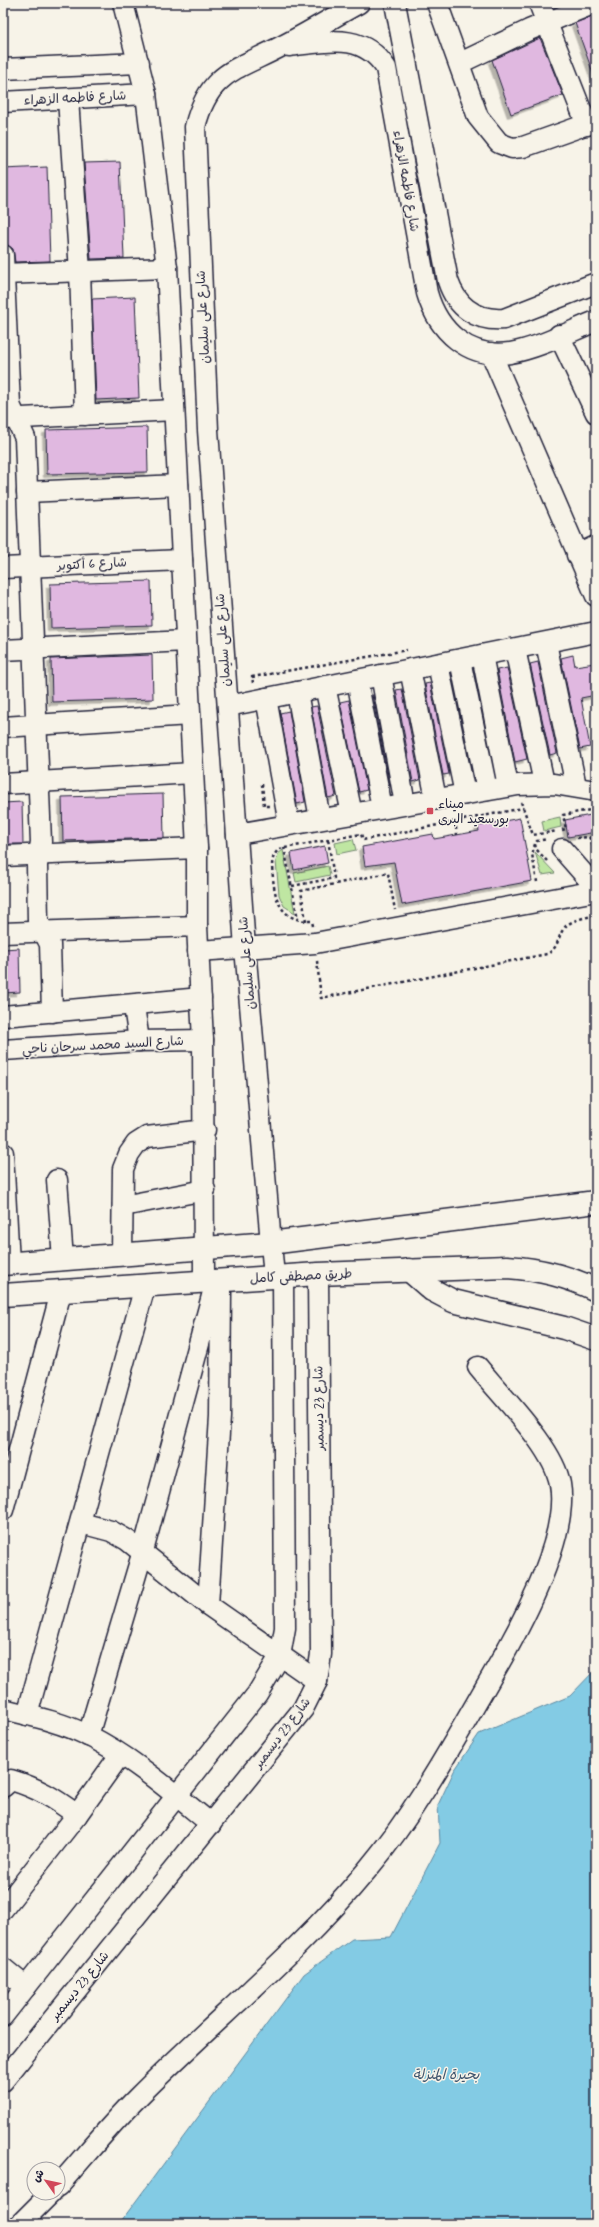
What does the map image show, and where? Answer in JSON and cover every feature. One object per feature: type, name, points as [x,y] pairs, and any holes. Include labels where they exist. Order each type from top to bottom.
[{"type":"main road","points":[[6,1263],[270,1243],[596,1202]]},
{"type":"main road","name":"طريق مصطفى كامل","points":[[3,1295],[278,1276],[507,1267],[532,1268],[570,1279],[596,1290]]},
{"type":"main road","points":[[409,1270],[432,1290],[453,1301],[564,1328],[596,1338]]},
{"type":"street","points":[[123,3],[146,94],[167,268],[197,848],[197,926],[203,1040],[205,1130],[204,1249],[214,1281],[220,1417],[208,1605]]},
{"type":"street","points":[[281,47],[359,3]]},
{"type":"street","name":"شارع فاطمه الزهراء","points":[[396,3],[448,281],[452,293],[459,304],[468,312],[479,318],[492,320],[504,319],[593,290]]},
{"type":"street","points":[[437,3],[478,117],[499,143],[512,148],[523,147],[592,123],[546,23],[539,3]]},
{"type":"street","points":[[460,64],[546,23],[594,3]]},
{"type":"street","name":"شارع فاطمه الزهراء","points":[[281,47],[346,41],[364,47],[380,60],[386,68],[431,308],[439,322],[462,344],[476,350],[491,353],[510,353],[596,321]]},
{"type":"street","name":"شارع على سليمان","points":[[278,1276],[270,1243],[245,948],[208,430],[195,127],[204,101],[217,82],[229,71],[281,47]]},
{"type":"street","points":[[3,69],[139,63]]},
{"type":"street","name":"شارع فاطمه الزهراء","points":[[3,102],[146,94]]},
{"type":"street","points":[[68,99],[80,271],[85,415]]},
{"type":"street","points":[[52,1012],[50,944],[38,921],[37,866],[41,842],[25,438],[9,419],[10,405],[3,268],[80,271],[167,268]]},
{"type":"street","points":[[559,335],[596,413]]},
{"type":"street","points":[[491,353],[596,596]]},
{"type":"street","points":[[9,419],[174,410]]},
{"type":"street","points":[[175,434],[208,430]]},
{"type":"street","points":[[27,492],[178,485]]},
{"type":"street","points":[[577,555],[596,546]]},
{"type":"street","name":"شارع 6 أكتوبر","points":[[3,568],[182,560]]},
{"type":"street","points":[[228,706],[410,669],[515,650],[596,632]]},
{"type":"street","points":[[3,650],[186,641]]},
{"type":"street","points":[[546,643],[576,786]]},
{"type":"street","points":[[515,650],[544,784]]},
{"type":"street","points":[[482,655],[513,785]]},
{"type":"street","points":[[460,660],[487,790]]},
{"type":"street","points":[[438,664],[465,794]]},
{"type":"street","points":[[410,669],[436,799]]},
{"type":"street","points":[[381,675],[405,804]]},
{"type":"street","points":[[357,680],[382,808]]},
{"type":"street","points":[[325,686],[352,814]]},
{"type":"street","points":[[297,692],[320,819]]},
{"type":"street","points":[[266,698],[289,824]]},
{"type":"street","points":[[3,727],[190,715]]},
{"type":"street","points":[[3,784],[193,773]]},
{"type":"street","points":[[238,834],[513,785],[544,784],[576,786],[596,791]]},
{"type":"street","points":[[198,951],[315,943],[596,889],[563,842]]},
{"type":"street","points":[[3,856],[197,848]]},
{"type":"street","points":[[3,933],[197,926]]},
{"type":"street","points":[[3,1016],[134,1006],[201,998]]},
{"type":"street","points":[[134,1006],[139,1041]]},
{"type":"street","name":"شارع السيد محمد سرحان ناجي","points":[[3,1050],[139,1041],[203,1040]]},
{"type":"street","points":[[122,1254],[123,1169],[129,1154],[136,1144],[147,1137],[205,1130]]},
{"type":"street","points":[[3,1153],[6,1263]]},
{"type":"street","points":[[57,1180],[63,1259]]},
{"type":"street","points":[[123,1206],[205,1190]]},
{"type":"street","name":"شارع 23 ديسمبر","points":[[3,2081],[303,1709],[318,1681],[321,1654],[318,1274]]},
{"type":"street","points":[[3,2016],[178,1797],[257,1694],[280,1656],[285,1628],[278,1276]]},
{"type":"street","points":[[88,1736],[143,1551],[214,1281]]},
{"type":"street","points":[[27,1715],[145,1286]]},
{"type":"street","points":[[3,1510],[61,1292]]},
{"type":"street","points":[[66,2177],[135,2100],[268,1975],[328,1916],[369,1868],[406,1818],[520,1627],[552,1550],[562,1510],[560,1483],[550,1458],[532,1432],[478,1367]]},
{"type":"street","points":[[81,1523],[111,1531],[143,1551],[208,1605],[318,1681]]},
{"type":"street","points":[[3,1709],[56,1722],[88,1736],[120,1755],[178,1797],[211,1824]]},
{"type":"street","points":[[3,1909],[77,1815],[120,1755]]},
{"type":"street","points":[[3,1787],[11,1780],[27,1785],[48,1793],[77,1815]]},
{"type":"street","points":[[3,1968],[26,1987]]},
{"type":"street","points":[[20,2224],[44,2201]]},
{"type":"path","points":[[513,785],[533,835],[566,829],[563,815],[596,808]]},
{"type":"path","points":[[522,808],[362,840],[361,834],[284,847],[275,853],[271,862],[275,897],[283,910],[298,919],[306,921],[312,920],[321,998],[547,954],[555,948],[561,933],[569,924],[596,915]]},
{"type":"path","points":[[455,821],[457,835]]},
{"type":"path","points":[[537,882],[532,854],[535,844],[539,840],[563,842],[589,836],[596,851]]},
{"type":"path","points":[[292,886],[334,878],[328,839]]},
{"type":"path","points":[[535,844],[538,851],[552,867]]},
{"type":"path","points":[[284,847],[298,919]]},
{"type":"path","points":[[306,921],[301,890],[388,873],[394,911],[402,909]]},
{"type":"path","points":[[529,884],[543,881]]},
{"type":"green space","points":[[560,817],[561,827],[544,831],[542,821]]},
{"type":"green space","points":[[353,839],[356,850],[337,854],[335,843]]},
{"type":"green space","points":[[283,850],[295,913],[284,906],[279,895],[276,861],[278,854]]},
{"type":"green space","points":[[535,852],[555,873],[542,875]]},
{"type":"green space","points":[[328,866],[330,875],[296,882],[294,873]]},
{"type":"water","name":"بحيرة المنزلة","points":[[596,1669],[596,2224],[119,2224],[304,1974],[352,1939],[391,1937],[440,1843],[438,1805],[454,1771],[479,1734],[570,1696]]},
{"type":"building","points":[[596,15],[596,76],[594,76],[575,23]]},
{"type":"building","points":[[540,38],[563,95],[511,114],[492,60]]},
{"type":"building","points":[[120,162],[124,258],[91,259],[84,163]]},
{"type":"building","points":[[47,167],[50,261],[15,262],[13,249],[6,244],[3,169]]},
{"type":"building","points":[[135,297],[139,398],[96,400],[92,299]]},
{"type":"building","points":[[147,427],[148,472],[47,474],[46,430]]},
{"type":"building","points":[[151,581],[152,625],[51,628],[50,584]]},
{"type":"building","points":[[152,655],[153,699],[52,702],[51,659]]},
{"type":"building","points":[[573,655],[575,666],[595,663],[596,672],[596,695],[581,698],[590,747],[580,749],[561,658]]},
{"type":"building","points":[[538,662],[557,753],[550,755],[530,664]]},
{"type":"building","points":[[507,668],[527,759],[515,762],[497,670]]},
{"type":"building","points":[[430,683],[449,774],[443,775],[425,684]]},
{"type":"building","points":[[402,689],[420,780],[413,782],[396,690]]},
{"type":"building","points":[[373,695],[390,786],[389,786]]},
{"type":"building","points":[[349,700],[367,790],[359,792],[340,702]]},
{"type":"building","points":[[317,706],[336,796],[328,798],[311,707]]},
{"type":"building","points":[[289,711],[305,802],[297,804],[280,713]]},
{"type":"building","points":[[163,794],[164,838],[63,841],[62,797]]},
{"type":"building","points":[[22,802],[23,844],[3,844],[3,803]]},
{"type":"building","points":[[596,814],[596,832],[568,837],[565,820]]},
{"type":"building","points":[[520,818],[532,881],[402,905],[394,862],[365,866],[362,847],[433,834],[434,839],[479,831],[478,826]]},
{"type":"building","points":[[325,846],[328,863],[294,870],[291,853]]},
{"type":"building","points":[[19,948],[20,992],[3,993],[3,949]]},
{"type":"place","name":"ميناء بورسعيد البرى","points":[[430,811]]}]
